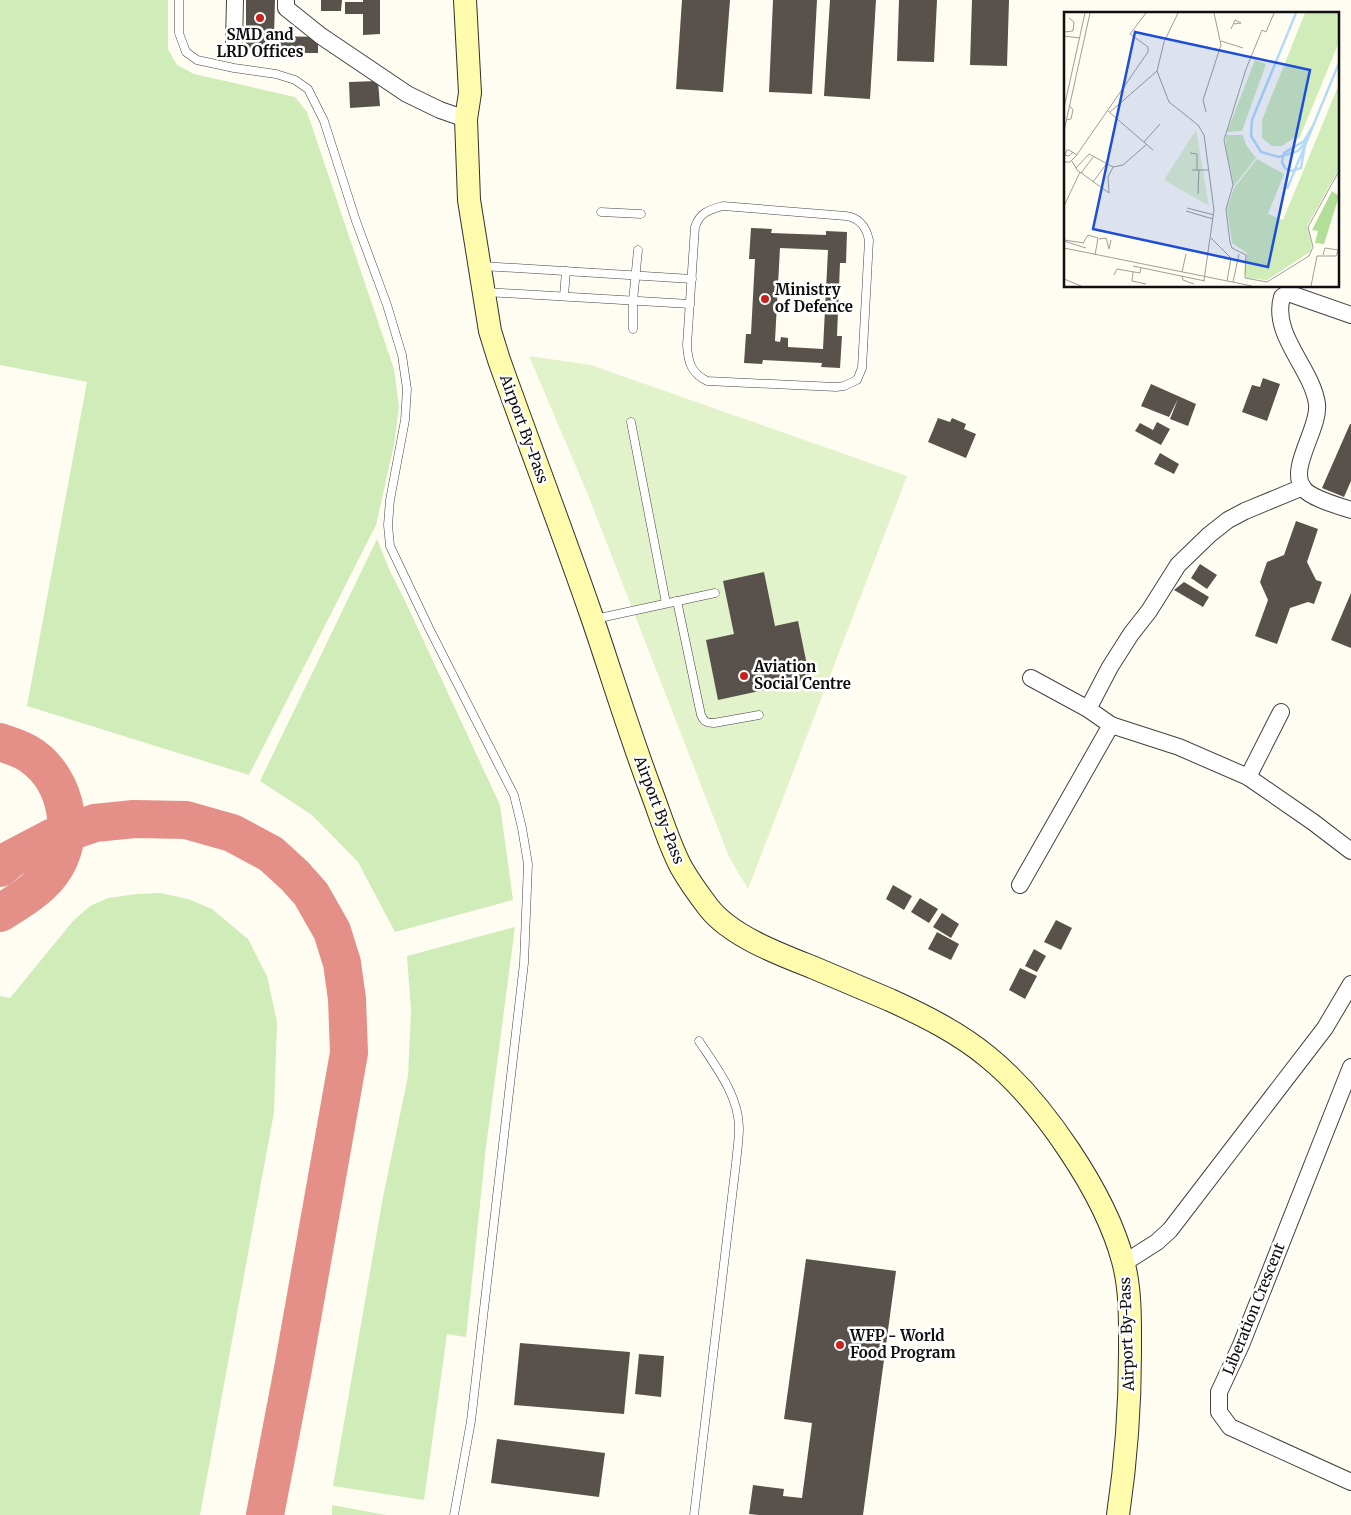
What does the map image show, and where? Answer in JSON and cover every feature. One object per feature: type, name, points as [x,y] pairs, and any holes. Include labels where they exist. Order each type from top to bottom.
[{"type":"main road","name":"Airport By-Pass","points":[[450,0],[457,94],[466,119]]},
{"type":"main road","name":"Airport By-Pass","points":[[464,0],[470,93],[466,119],[469,200],[490,331],[628,728],[680,865],[694,889],[712,913],[736,931],[773,952],[892,1001],[952,1031],[990,1058],[1032,1102],[1078,1163],[1105,1212],[1124,1263],[1130,1328],[1130,1398],[1118,1515]]},
{"type":"street","points":[[234,43],[235,0]]},
{"type":"street","points":[[286,0],[286,8],[321,36],[407,94],[440,110],[466,119]]},
{"type":"street","points":[[1351,316],[1288,293],[1282,297],[1279,306],[1280,318],[1313,388],[1318,409],[1316,422],[1300,463],[1298,474],[1303,488],[1312,494],[1351,510]]},
{"type":"street","points":[[1088,710],[1110,667],[1178,565],[1209,535],[1228,520],[1245,511],[1303,488]]},
{"type":"street","points":[[1031,678],[1111,725],[1179,747],[1248,777],[1314,822],[1351,851]]},
{"type":"street","points":[[1248,777],[1281,712]]},
{"type":"street","points":[[1020,884],[1111,725]]},
{"type":"street","points":[[1124,1263],[1157,1242],[1170,1230],[1325,1028],[1351,984]]},
{"type":"street","name":"Liberation Crescent","points":[[1351,1067],[1241,1345],[1219,1392],[1220,1412],[1230,1427],[1351,1482]]},
{"type":"lane","points":[[178,0],[179,33],[186,52],[196,60],[276,74],[295,80],[308,89],[324,121],[356,221],[388,305],[402,355],[407,389],[406,412],[390,500],[388,525],[390,546],[429,628],[514,795],[522,828],[528,864],[524,963],[471,1421],[454,1515]]},
{"type":"lane","points":[[723,206],[854,217],[864,227],[869,240],[860,374],[857,380],[851,383],[836,387],[707,381],[698,377],[692,370],[687,354],[690,304],[695,227],[702,214],[723,206]]},
{"type":"lane","points":[[601,212],[641,214]]},
{"type":"lane","points":[[633,329],[633,301],[638,250]]},
{"type":"lane","points":[[480,266],[692,279]]},
{"type":"lane","points":[[564,296],[566,271]]},
{"type":"lane","points":[[484,292],[690,304]]},
{"type":"lane","points":[[631,422],[666,603]]},
{"type":"lane","points":[[592,620],[715,593]]},
{"type":"lane","points":[[677,601],[703,720],[706,723],[714,723],[759,715]]},
{"type":"lane","points":[[694,1515],[739,1127],[735,1105],[724,1081],[699,1041]]},
{"type":"green space","points":[[0,0],[168,0],[168,49],[177,65],[194,74],[295,97],[307,112],[394,369],[399,407],[394,445],[376,525],[249,775],[27,706],[87,382],[0,365]]},
{"type":"green space","name":"Aviation Social Centre","points":[[529,356],[591,365],[907,476],[748,889],[729,857],[588,495]]},
{"type":"green space","points":[[377,539],[390,571],[500,805],[513,900],[395,932],[358,862],[312,815],[260,781]]},
{"type":"green space","points":[[160,893],[188,899],[212,909],[248,939],[267,976],[277,1022],[274,1112],[200,1515],[0,1515],[0,996],[10,998],[73,921],[90,906],[108,898]]},
{"type":"green space","points":[[515,927],[486,1147],[466,1337],[447,1334],[424,1500],[333,1486],[383,1197],[408,1076],[411,1011],[407,956]]},
{"type":"green space","points":[[332,1505],[386,1515],[332,1515]]},
{"type":"building","name":"SMD and LRD Offices","points":[[246,0],[275,0],[274,36],[318,37],[318,53],[246,53]]},
{"type":"building","points":[[321,0],[342,0],[341,11],[321,11]]},
{"type":"building","points":[[363,0],[380,0],[380,34],[363,35],[363,14],[345,14],[345,2],[363,2]]},
{"type":"building","points":[[682,0],[730,0],[723,92],[676,89]]},
{"type":"building","points":[[773,0],[817,0],[812,94],[769,92]]},
{"type":"building","points":[[830,0],[876,0],[870,99],[824,96]]},
{"type":"building","points":[[899,0],[937,0],[934,62],[897,61]]},
{"type":"building","points":[[972,0],[1009,0],[1007,66],[970,65]]},
{"type":"building","points":[[378,81],[380,106],[350,108],[349,82]]},
{"type":"building","name":"Ministry of Defence","points":[[751,228],[772,229],[771,233],[826,235],[826,231],[847,232],[846,263],[840,263],[837,336],[842,336],[840,368],[821,367],[822,363],[763,360],[762,364],[744,363],[746,334],[751,334],[755,259],[749,259]],"holes":[[[780,248],[828,250],[823,349],[788,347],[788,338],[781,337],[780,342],[775,341]]]},
{"type":"building","points":[[1263,378],[1280,384],[1267,421],[1242,412],[1252,385],[1260,387]]},
{"type":"building","points":[[1151,384],[1196,404],[1188,426],[1170,419],[1178,399],[1169,417],[1141,406]]},
{"type":"building","points":[[938,418],[950,422],[952,418],[966,424],[964,429],[976,434],[966,458],[928,442]]},
{"type":"building","points":[[1157,422],[1170,429],[1161,445],[1135,431],[1140,423],[1153,430]]},
{"type":"building","points":[[1350,424],[1351,481],[1344,497],[1322,488]]},
{"type":"building","points":[[1160,453],[1179,464],[1174,474],[1154,464]]},
{"type":"building","points":[[1296,521],[1318,529],[1307,562],[1316,580],[1322,582],[1314,604],[1308,602],[1290,608],[1277,644],[1255,636],[1268,600],[1260,582],[1267,562],[1284,555]]},
{"type":"building","points":[[1200,564],[1217,575],[1207,589],[1191,578]]},
{"type":"building","points":[[764,572],[775,626],[798,621],[810,680],[718,700],[706,640],[734,634],[723,581]]},
{"type":"building","points":[[1184,582],[1209,597],[1203,607],[1174,590]]},
{"type":"building","points":[[1351,593],[1351,648],[1331,640]]},
{"type":"building","points":[[893,885],[912,896],[904,910],[886,899]]},
{"type":"building","points":[[920,898],[938,909],[929,923],[911,912]]},
{"type":"building","points":[[942,913],[959,924],[951,938],[933,927]]},
{"type":"building","points":[[1056,920],[1072,928],[1061,950],[1044,942]]},
{"type":"building","points":[[937,932],[959,944],[951,960],[928,949]]},
{"type":"building","points":[[1034,949],[1046,956],[1037,972],[1025,966]]},
{"type":"building","points":[[1020,968],[1037,976],[1025,999],[1009,990]]},
{"type":"building","name":"WFP - World Food Program","points":[[806,1259],[896,1271],[863,1515],[749,1514],[753,1485],[784,1489],[783,1496],[802,1498],[812,1423],[784,1419]]},
{"type":"building","points":[[520,1343],[630,1352],[624,1414],[514,1405]]},
{"type":"building","points":[[639,1354],[664,1356],[661,1397],[635,1394]]},
{"type":"building","points":[[497,1439],[605,1453],[599,1497],[491,1483]]},
{"type":"taxiway","points":[[0,742],[25,751],[44,767],[54,780],[61,795],[66,827],[59,859],[51,873],[34,890],[0,913]]},
{"type":"taxiway","points":[[0,868],[11,859],[51,838],[95,823],[134,819],[186,820],[232,833],[271,854],[311,894],[332,931],[342,963],[347,999],[349,1053],[265,1515]]},
{"type":"place","name":"SMD and LRD Offices","points":[[260,18]]},
{"type":"place","name":"Ministry of Defence","points":[[765,299]]},
{"type":"place","name":"Aviation Social Centre","points":[[744,676]]},
{"type":"place","name":"WFP - World Food Program","points":[[840,1345]]}]
